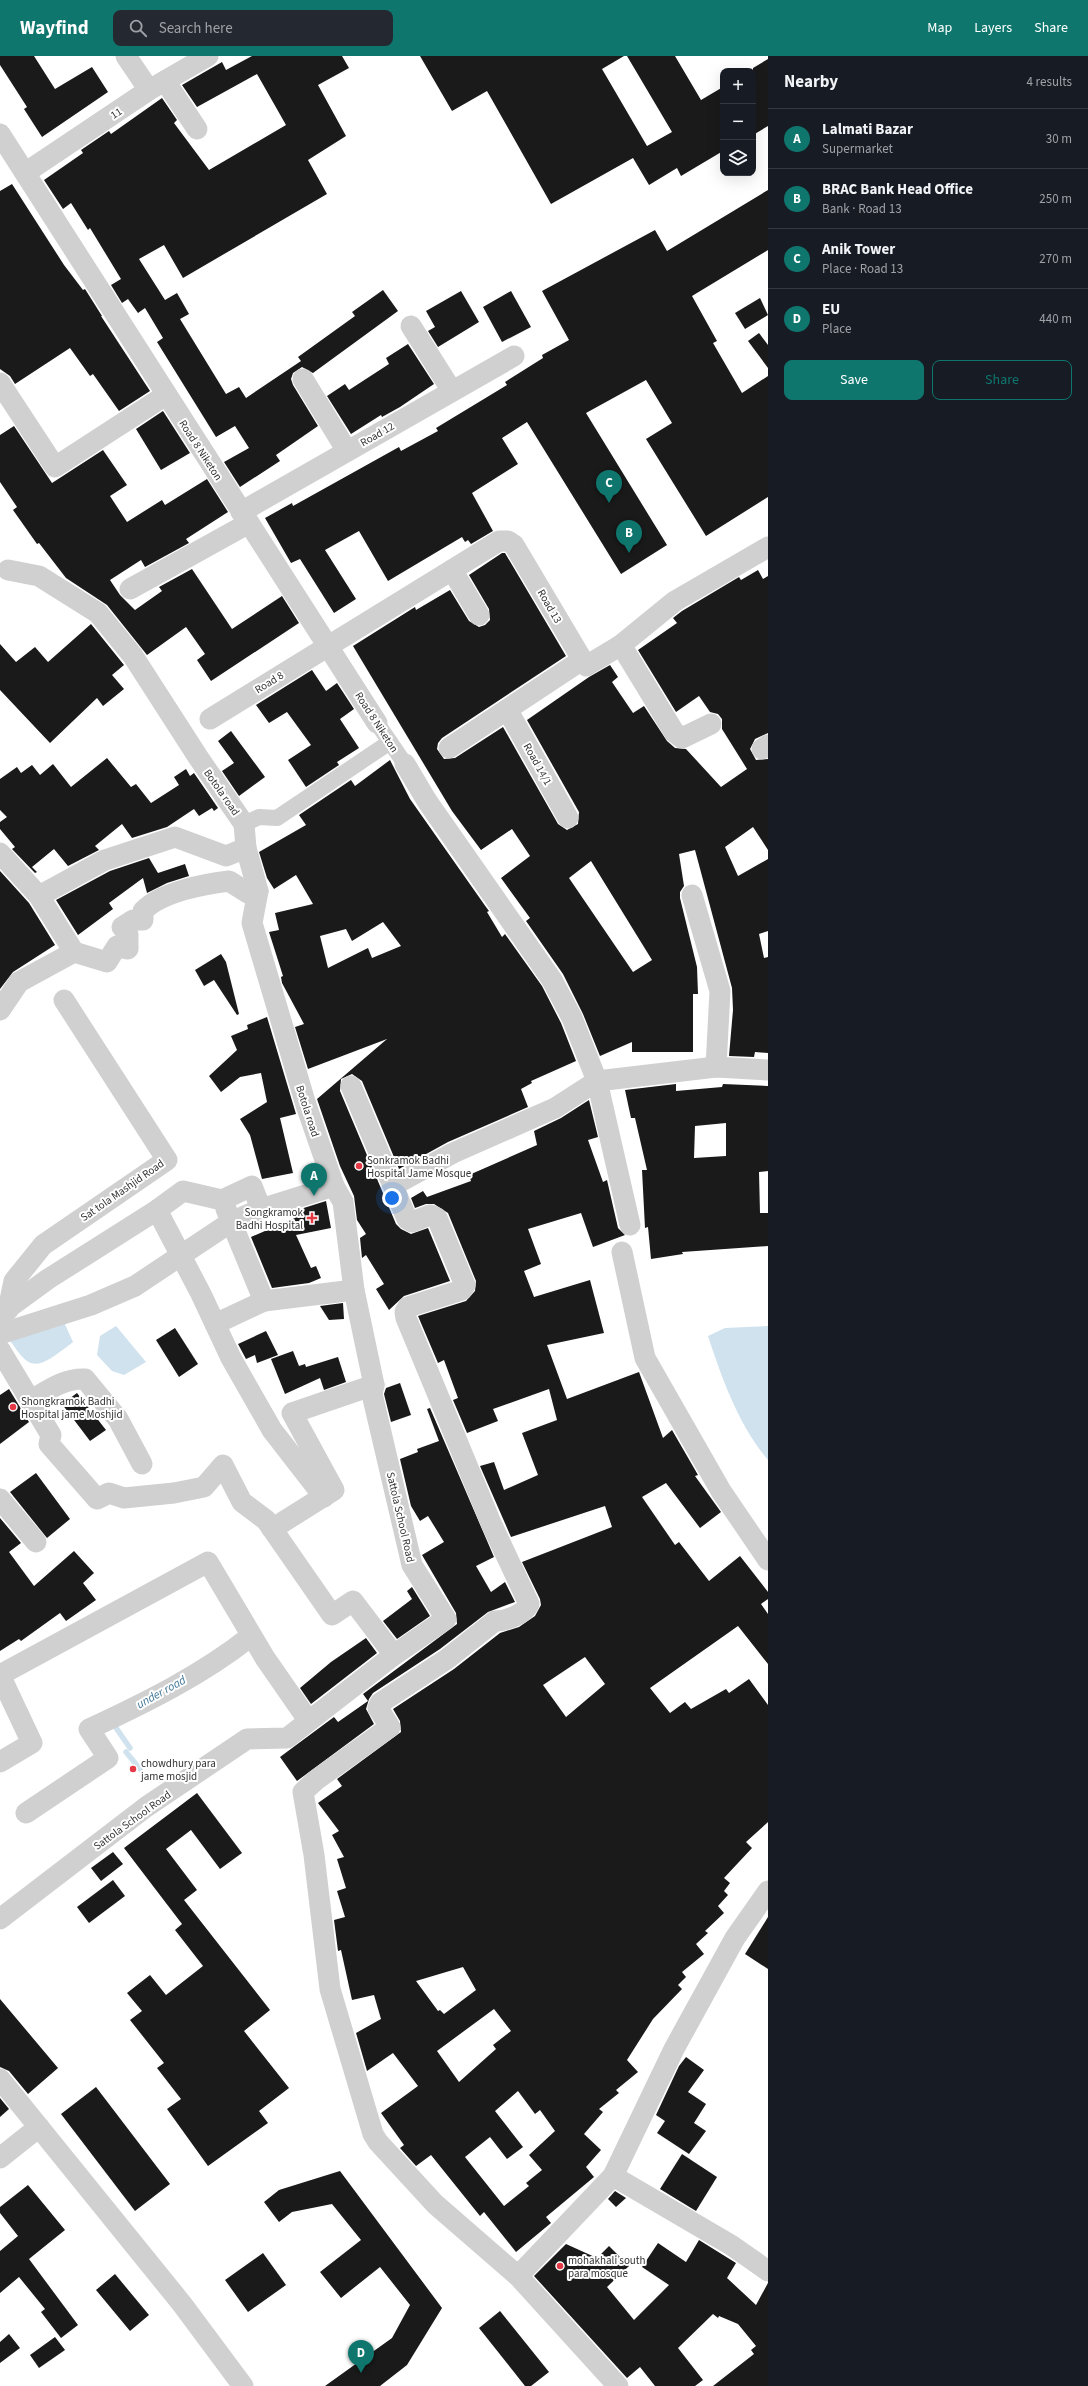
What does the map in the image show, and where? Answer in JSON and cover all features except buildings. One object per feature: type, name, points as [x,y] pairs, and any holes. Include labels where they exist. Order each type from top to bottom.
[{"type":"street","points":[[126,56],[157,86],[196,129]]},
{"type":"street","name":"11","points":[[25,173],[157,86],[208,56]]},
{"type":"street","name":"Road 8 Niketon","points":[[0,134],[166,396],[405,764]]},
{"type":"street","points":[[411,326],[452,391]]},
{"type":"street","name":"Road 12","points":[[130,589],[245,518],[347,451],[514,356]]},
{"type":"street","points":[[303,379],[347,451]]},
{"type":"street","points":[[0,383],[55,466],[166,396]]},
{"type":"street","name":"Road 13","points":[[328,646],[499,541],[508,541],[514,545],[582,660]]},
{"type":"street","points":[[449,748],[508,711],[582,660],[586,666],[621,645],[675,601],[768,547]]},
{"type":"street","name":"Botola road","points":[[8,570],[39,576],[98,613],[133,656],[244,824],[246,848],[258,891],[252,923],[306,1105],[334,1186]]},
{"type":"street","points":[[452,570],[479,615]]},
{"type":"street","points":[[621,645],[674,732],[682,738],[711,724]]},
{"type":"street","name":"Road 8","points":[[210,719],[328,646]]},
{"type":"street","name":"Road 14/1","points":[[508,711],[568,818]]},
{"type":"street","points":[[244,824],[259,817],[277,818],[390,742]]},
{"type":"street","points":[[405,764],[427,801],[552,980],[572,1018],[597,1081],[630,1224]]},
{"type":"street","points":[[39,896],[105,860],[175,837],[226,856],[246,848]]},
{"type":"street","points":[[0,853],[39,896],[74,952],[107,962],[117,946],[128,948],[128,934],[122,927],[133,920],[143,920],[143,911],[148,905],[188,888],[229,881],[248,893],[258,891]]},
{"type":"street","points":[[692,895],[720,991],[716,1067]]},
{"type":"street","points":[[0,1010],[19,982],[74,952]]},
{"type":"street","name":"Sat tola Mashjid Road","points":[[4,1312],[14,1281],[43,1245],[167,1160],[64,1000]]},
{"type":"street","points":[[394,1184],[453,1153],[555,1108],[597,1081],[716,1067],[768,1070]]},
{"type":"street","points":[[351,1086],[394,1184],[407,1219],[412,1222],[430,1215],[436,1218],[465,1285],[462,1290],[408,1307],[405,1312],[406,1318],[491,1523],[528,1604],[524,1611],[502,1621],[494,1621],[447,1659],[380,1703],[378,1708],[390,1727],[316,1780],[303,1792],[302,1796],[314,1855],[330,1989],[373,2134],[435,2204],[518,2276],[618,2386]]},
{"type":"street","points":[[4,1312],[48,1279],[157,1210],[183,1191],[222,1200],[252,1186],[261,1209]]},
{"type":"street","points":[[0,1334],[91,1305],[135,1286],[231,1222],[261,1209],[334,1186]]},
{"type":"street","name":"Sattola School Road","points":[[0,1919],[146,1807],[247,1739],[286,1738],[394,1655],[446,1619],[412,1565],[372,1394],[374,1385],[354,1290],[343,1202],[334,1186]]},
{"type":"street","points":[[222,1200],[264,1301]]},
{"type":"street","points":[[157,1210],[216,1324],[231,1358],[272,1430],[324,1496]]},
{"type":"street","points":[[622,1252],[645,1358],[721,1491],[768,1560]]},
{"type":"street","points":[[216,1324],[264,1301],[354,1290]]},
{"type":"street","points":[[0,1350],[52,1435],[49,1444],[97,1499],[109,1493],[124,1498],[174,1493],[204,1487],[223,1465],[242,1502],[266,1520],[332,1615],[353,1601],[394,1655]]},
{"type":"street","points":[[30,1401],[54,1387],[74,1378],[85,1379],[118,1419],[142,1464]]},
{"type":"street","points":[[272,1529],[334,1490],[292,1412],[374,1385]]},
{"type":"street","points":[[0,1499],[36,1542]]},
{"type":"street","points":[[0,1762],[32,1743],[0,1675],[208,1562],[251,1636],[308,1720]]},
{"type":"street","points":[[26,1814],[108,1758],[88,1729],[166,1691],[231,1652],[251,1636]]},
{"type":"street","points":[[518,2276],[613,2176],[674,2049],[735,1938],[768,1891]]},
{"type":"street","points":[[0,2079],[182,2304],[243,2386]]},
{"type":"street","points":[[0,2158],[39,2127]]},
{"type":"street","points":[[613,2176],[731,2245],[768,2271]]},
{"type":"water","points":[[63,1320],[73,1342],[48,1360],[39,1363],[32,1363],[25,1360],[2,1329]]},
{"type":"water","points":[[116,1326],[146,1362],[124,1375],[112,1371],[97,1355],[100,1336]]},
{"type":"water","points":[[768,1326],[768,1460],[748,1432],[732,1401],[708,1336],[725,1328]]},
{"type":"waterway","points":[[112,1722],[130,1748]]},
{"type":"waterway","points":[[126,1752],[140,1769]]},
{"type":"place","name":"Anik Tower","points":[[609,503]]},
{"type":"place","name":"BRAC Bank Head Office","points":[[629,553]]},
{"type":"place","name":"Sonkramok Badhi Hospital Jame Mosque","points":[[359,1166]]},
{"type":"place","name":"Lalmati Bazar","points":[[314,1196]]},
{"type":"place","name":"Songkramok Badhi Hospital","points":[[312,1218]]},
{"type":"place","name":"Shongkramok Badhi Hospital jame Moshjid","points":[[13,1407]]},
{"type":"place","name":"chowdhury para jame mosjid","points":[[133,1769]]},
{"type":"place","name":"mohakhali south para mosque","points":[[560,2266]]},
{"type":"place","name":"EU","points":[[361,2373]]},
{"type":"water label","name":"under road","points":[[161,1692]]}]
